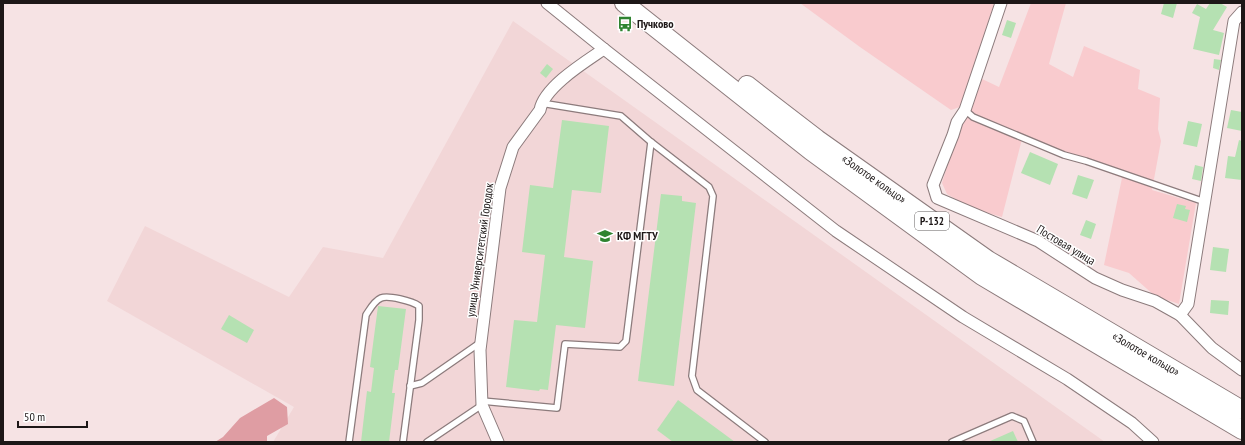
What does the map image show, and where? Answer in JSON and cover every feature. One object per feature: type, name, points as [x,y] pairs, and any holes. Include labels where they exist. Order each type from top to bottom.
[{"type":"highway","name":"Р-132","points":[[624,3],[663,33]]},
{"type":"highway","name":"«Золотое кольцо»","points":[[643,3],[817,139],[988,260],[1242,410]]},
{"type":"highway","name":"«Золотое кольцо»","points":[[663,33],[811,151],[982,276],[1242,430]]},
{"type":"street","points":[[547,3],[836,231],[963,317],[1067,379],[1132,423],[1149,441]]},
{"type":"street","name":"Постовая улица","points":[[1001,3],[965,110],[957,122],[933,185],[937,198],[1038,241],[1095,278],[1155,302],[1180,315],[1212,348],[1242,370]]},
{"type":"street","points":[[1180,315],[1188,304],[1234,21],[1242,12]]},
{"type":"street","name":"улица Университетский Городок","points":[[498,442],[481,403],[480,372],[481,342],[500,188],[513,147],[540,110],[541,103],[566,75],[604,49]]},
{"type":"lane","points":[[646,28],[663,33]]},
{"type":"lane","points":[[541,103],[621,116],[651,142],[709,187],[713,196],[692,376],[697,390],[765,442]]},
{"type":"lane","points":[[965,110],[973,117],[1064,155],[1086,161],[1205,202]]},
{"type":"lane","points":[[427,442],[481,403],[556,408],[565,344],[620,347],[626,340],[651,142]]},
{"type":"lane","points":[[349,442],[366,315],[373,304],[382,298],[408,300],[419,306],[419,320],[403,442]]},
{"type":"lane","points":[[410,386],[422,383],[481,342]]},
{"type":"lane","points":[[952,442],[1012,416],[1024,421],[1033,442]]},
{"type":"shaded area","points":[[800,3],[994,3],[973,72],[960,107],[951,110],[860,47]]},
{"type":"shaded area","points":[[1031,3],[1066,3],[1049,64],[1073,77],[1084,46],[1140,70],[1138,89],[1160,98],[1158,129],[1161,141],[1152,190],[1196,203],[1179,304],[1155,296],[1129,273],[1104,265],[1122,178],[1022,139],[1002,217],[971,208],[947,194],[942,183],[961,120],[980,78],[999,87]]},
{"type":"shaded area","name":"КФ МГТУ","points":[[513,21],[1105,442],[273,442],[294,407],[107,301],[145,226],[289,297],[323,247],[383,258]]},
{"type":"shaded area","points":[[274,398],[287,407],[288,424],[267,436],[267,442],[215,442],[223,437],[240,418]]},
{"type":"building","points":[[1164,3],[1177,3],[1173,18],[1161,14]]},
{"type":"building","points":[[1210,3],[1220,3],[1227,7],[1213,30],[1224,33],[1219,55],[1193,49],[1200,17],[1192,13],[1197,4],[1206,9]]},
{"type":"building","points":[[1007,20],[1016,23],[1011,38],[1002,35]]},
{"type":"building","points":[[1214,59],[1221,60],[1219,70],[1213,68]]},
{"type":"building","points":[[547,64],[553,69],[546,78],[540,73]]},
{"type":"building","points":[[1231,110],[1242,112],[1242,131],[1227,128]]},
{"type":"building","points":[[562,120],[609,126],[601,193],[572,190],[564,257],[593,261],[585,328],[556,325],[548,390],[540,389],[539,391],[506,387],[514,320],[537,322],[545,255],[522,252],[530,185],[553,188]]},
{"type":"building","points":[[1188,121],[1202,124],[1197,147],[1183,144]]},
{"type":"building","points":[[1239,140],[1242,141],[1242,180],[1225,178],[1228,156],[1235,157]]},
{"type":"building","points":[[1030,152],[1058,164],[1050,185],[1021,173]]},
{"type":"building","points":[[1195,165],[1203,167],[1201,181],[1192,179]]},
{"type":"building","points":[[1078,175],[1094,180],[1087,199],[1072,194]]},
{"type":"building","points":[[661,194],[682,196],[682,201],[696,203],[674,386],[638,381]]},
{"type":"building","points":[[1177,204],[1186,206],[1185,209],[1190,210],[1187,222],[1173,218]]},
{"type":"building","points":[[1086,220],[1096,224],[1091,239],[1080,235]]},
{"type":"building","points":[[1213,247],[1229,249],[1226,272],[1210,270]]},
{"type":"building","points":[[1211,300],[1229,301],[1228,315],[1210,313]]},
{"type":"building","points":[[378,306],[406,309],[398,370],[395,370],[392,393],[395,393],[389,442],[361,442],[367,391],[371,392],[374,368],[370,367]]},
{"type":"building","points":[[229,315],[254,330],[247,343],[221,329]]},
{"type":"building","points":[[678,400],[735,442],[673,442],[657,430]]},
{"type":"building","points":[[1013,431],[1018,442],[988,442]]},
{"type":"place","name":"Пучково","points":[[625,24]]},
{"type":"place","name":"КФ МГТУ","points":[[605,236]]}]
